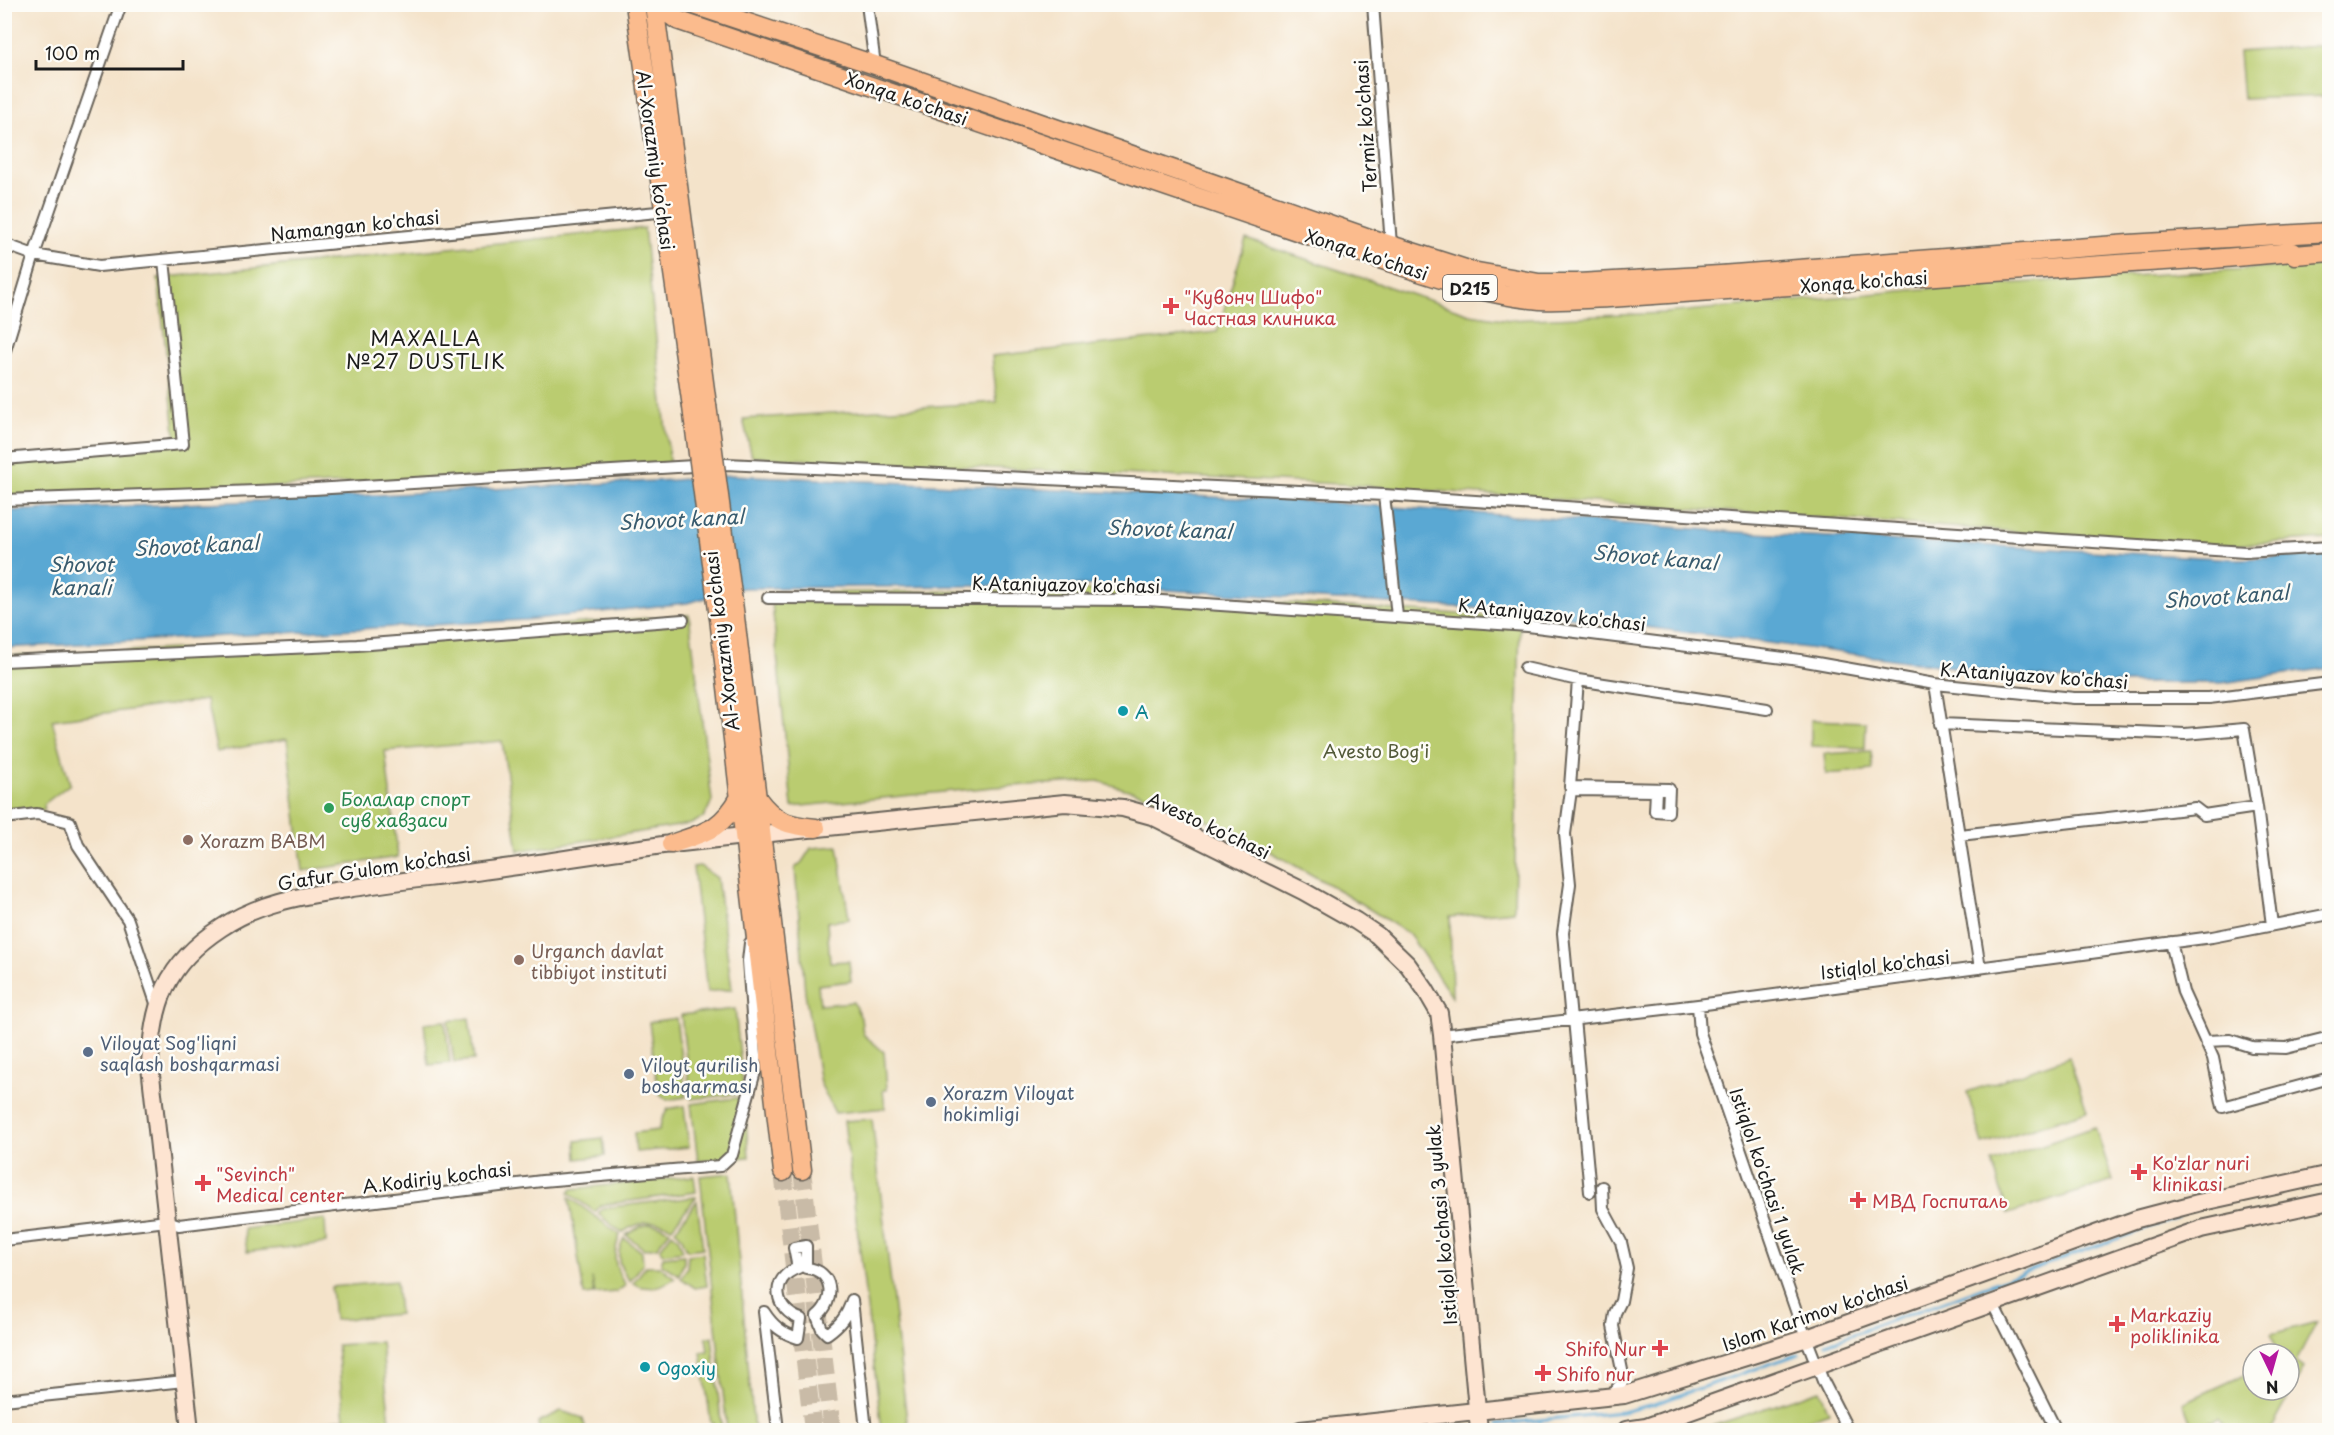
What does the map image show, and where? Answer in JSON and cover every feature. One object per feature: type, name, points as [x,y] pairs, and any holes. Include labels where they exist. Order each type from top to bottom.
[{"type":"main road","name":"Al-Xorazmiy ko’chasi","points":[[634,4],[672,210],[699,406],[727,618],[753,835],[792,1171],[753,909],[753,835]]},
{"type":"main road","name":"Al-Xorazmiy ko’chasi","points":[[655,4],[672,210]]},
{"type":"main road","name":"Xonqa ko'chasi","points":[[655,4],[677,20],[1216,195],[1391,245],[1472,271],[1539,283],[1772,279],[2330,252]]},
{"type":"main road","name":"Xonqa ko'chasi","points":[[691,4],[875,65],[1216,195],[1467,287],[1539,300],[1568,300],[2129,244],[2330,232]]},
{"type":"main road","points":[[2129,244],[2132,263]]},
{"type":"main road","points":[[671,844],[719,825],[748,797],[777,820],[793,826],[816,828]]},
{"type":"street","points":[[4,354],[34,255],[121,4]]},
{"type":"street","points":[[867,4],[875,65]]},
{"type":"street","name":"Termiz ko'chasi","points":[[1373,4],[1391,245]]},
{"type":"street","name":"Namangan ko'chasi","points":[[4,244],[34,255],[99,266],[672,210]]},
{"type":"street","points":[[4,459],[183,444],[164,260]]},
{"type":"street","points":[[4,500],[314,489],[726,464],[1384,495],[2233,551],[2330,547]]},
{"type":"street","points":[[1384,495],[1397,616]]},
{"type":"street","name":"K.Ataniyazov ko'chasi","points":[[768,598],[1147,600],[1528,626],[1791,659],[1935,684],[2074,698],[2145,700],[2209,698],[2330,683]]},
{"type":"street","points":[[4,661],[357,645],[683,621]]},
{"type":"street","points":[[1525,669],[1578,680],[1767,709]]},
{"type":"street","points":[[1578,680],[1570,787],[1669,789],[1668,812],[1655,811],[1656,791],[1571,790],[1565,834],[1570,884],[1563,933],[1590,1192]]},
{"type":"street","points":[[1935,684],[1980,968]]},
{"type":"street","points":[[1940,724],[2186,734],[2244,729],[2257,807],[2272,925]]},
{"type":"street","name":"Avesto ko'chasi","points":[[753,835],[1065,803],[1124,808],[1152,816],[1303,891],[1377,935],[1402,959],[1425,989],[1439,1013],[1443,1035]]},
{"type":"street","points":[[1960,836],[2195,808],[2204,815],[2257,807]]},
{"type":"street","points":[[4,818],[37,814],[70,822],[78,845],[128,921],[157,1006]]},
{"type":"street","name":"Gʻafur Gʻulom ko’chasi","points":[[190,1431],[150,1066],[151,1034],[162,992],[177,967],[197,945],[250,911],[278,901],[367,886],[671,844],[753,835]]},
{"type":"street","name":"A.Kodiriy kochasi","points":[[4,1240],[166,1221],[179,1225],[558,1179],[720,1166],[732,1155],[756,1068],[748,961],[753,909]]},
{"type":"street","name":"Istiqlol ko'chasi","points":[[1443,1035],[1698,1005],[2171,942],[2330,914]]},
{"type":"street","points":[[2171,942],[2183,992],[2213,1059],[2223,1107],[2326,1079]]},
{"type":"street","name":"Istiqlol ko'chasi 1 yulak","points":[[1698,1005],[1700,1033],[1807,1338],[1837,1412],[1848,1431]]},
{"type":"street","name":"Istiqlol ko'chasi 3 yulak","points":[[1443,1035],[1479,1431]]},
{"type":"street","points":[[2205,1041],[2230,1040],[2252,1047],[2286,1048],[2330,1037]]},
{"type":"street","name":"Islom Karimov ko'chasi","points":[[1300,1431],[1624,1395],[1807,1338],[2138,1219],[2198,1203],[2330,1174]]},
{"type":"street","points":[[1602,1187],[1603,1209],[1621,1242],[1628,1268],[1613,1326],[1624,1380],[1609,1398]]},
{"type":"street","points":[[1626,1431],[1646,1427],[2201,1229],[2330,1201]]},
{"type":"street","points":[[778,1431],[764,1312],[772,1325],[784,1334],[798,1338],[801,1319],[786,1311],[781,1305],[779,1288],[787,1274],[798,1268],[794,1248],[806,1246],[806,1268],[819,1272],[829,1285],[829,1303],[817,1316],[822,1329],[827,1334],[843,1320],[852,1300],[866,1431]]},
{"type":"street","points":[[1992,1302],[2056,1431]]},
{"type":"street","points":[[4,1400],[184,1381]]},
{"type":"green space","points":[[2329,45],[2329,96],[2243,99],[2239,52]]},
{"type":"green space","points":[[644,228],[670,467],[194,491],[5,496],[4,462],[176,441],[158,278]]},
{"type":"green space","points":[[1246,239],[1470,314],[1510,320],[1665,313],[1934,288],[2329,264],[2329,539],[2218,546],[1338,484],[752,457],[743,419],[997,402],[992,356],[1217,332]]},
{"type":"green space","name":"Avesto Bog'i","points":[[1087,590],[1520,618],[1514,911],[1450,917],[1452,997],[1409,934],[1344,893],[1255,843],[1165,801],[1098,781],[994,787],[792,807],[771,593]]},
{"type":"green space","points":[[689,615],[712,801],[704,817],[691,824],[518,851],[502,741],[385,751],[398,857],[303,871],[287,739],[217,752],[206,700],[52,720],[70,784],[44,804],[44,811],[5,810],[4,656],[376,641]]},
{"type":"green space","points":[[1811,720],[1866,722],[1865,748],[1811,746]]},
{"type":"green space","points":[[1871,751],[1873,770],[1826,774],[1824,754]]},
{"type":"green space","points":[[838,846],[849,919],[827,922],[830,962],[849,961],[851,981],[818,985],[820,1005],[853,1002],[861,1018],[863,1034],[884,1052],[887,1090],[883,1090],[885,1108],[835,1113],[820,1083],[805,992],[795,868],[811,848]]},
{"type":"green space","points":[[700,866],[717,878],[732,989],[707,992],[693,867]]},
{"type":"green space","points":[[735,1009],[743,1084],[739,1094],[691,1099],[681,1015]]},
{"type":"green space","points":[[469,1018],[474,1060],[454,1062],[448,1021]]},
{"type":"green space","points":[[676,1018],[686,1097],[667,1100],[658,1092],[649,1022]]},
{"type":"green space","points":[[445,1021],[450,1063],[429,1065],[424,1023]]},
{"type":"green space","points":[[2069,1057],[2087,1111],[1983,1144],[1967,1092]]},
{"type":"green space","points":[[744,1097],[749,1157],[698,1161],[691,1104]]},
{"type":"green space","points":[[684,1106],[689,1147],[636,1152],[634,1133],[659,1130],[668,1109]]},
{"type":"green space","points":[[872,1119],[908,1430],[882,1430],[844,1121]]},
{"type":"green space","points":[[2095,1127],[2113,1181],[2008,1214],[1992,1162]]},
{"type":"green space","points":[[603,1138],[605,1156],[577,1159],[576,1141]]},
{"type":"green space","points":[[731,1173],[754,1430],[727,1430],[700,1176]]},
{"type":"green space","points":[[694,1176],[696,1192],[601,1205],[595,1212],[569,1193],[572,1189]]},
{"type":"green space","points":[[569,1197],[620,1235],[615,1255],[619,1273],[626,1285],[616,1292],[595,1294],[592,1278],[594,1294],[584,1295]]},
{"type":"green space","points":[[696,1197],[672,1227],[646,1222],[622,1233],[598,1214],[603,1208]]},
{"type":"green space","points":[[697,1201],[703,1248],[687,1250],[681,1236],[675,1230]]},
{"type":"green space","points":[[325,1219],[326,1243],[247,1252],[244,1229]]},
{"type":"green space","points":[[651,1224],[670,1231],[657,1247],[644,1249],[626,1235],[641,1226]]},
{"type":"green space","points":[[672,1233],[678,1238],[683,1251],[663,1254],[660,1249]]},
{"type":"green space","points":[[624,1238],[642,1252],[643,1264],[630,1281],[619,1261],[619,1250]]},
{"type":"green space","points":[[703,1253],[707,1286],[695,1288],[681,1278],[687,1268],[688,1255]]},
{"type":"green space","points":[[684,1255],[679,1275],[661,1264],[663,1257]]},
{"type":"green space","points":[[646,1266],[659,1266],[675,1278],[654,1287],[638,1286],[633,1283]]},
{"type":"green space","points":[[396,1281],[399,1314],[334,1320],[331,1287]]},
{"type":"green space","points":[[2317,1322],[2301,1352],[2301,1342],[2274,1342],[2271,1334]]},
{"type":"green space","points":[[706,1337],[712,1337],[722,1430],[715,1430],[714,1423],[711,1423],[701,1352],[708,1351]]},
{"type":"green space","points":[[381,1342],[391,1430],[325,1430],[324,1422],[344,1419],[337,1345]]},
{"type":"green space","points":[[2241,1376],[2241,1402],[2285,1402],[2270,1430],[2225,1430],[2219,1418],[2193,1429],[2183,1403]]},
{"type":"green space","points":[[1820,1390],[1829,1412],[1778,1430],[1700,1430]]},
{"type":"green space","points":[[561,1411],[583,1418],[586,1430],[539,1430],[538,1422]]},
{"type":"water","name":"Shovot kanali","points":[[733,475],[1324,502],[1737,532],[2238,559],[2330,555],[2329,668],[2222,683],[2098,683],[1991,672],[1522,611],[1082,585],[743,588],[687,603],[525,620],[5,648],[5,511],[256,501]]},
{"type":"waterway","points":[[1826,1344],[2177,1217]]},
{"type":"waterway","points":[[1498,1424],[1622,1412],[1654,1404],[1799,1354]]},
{"type":"waterway","points":[[1435,1430],[1455,1428]]},
{"type":"tunnel","points":[[802,1170],[832,1430]]},
{"type":"tunnel","points":[[783,1172],[813,1430]]},
{"type":"place","name":"\"Кувонч Шифо\" Частная клиника","points":[[1171,306]]},
{"type":"place","name":"A","points":[[1123,711]]},
{"type":"place","name":"Болалар спорт сув хавзаси","points":[[329,808]]},
{"type":"place","name":"Xorazm BABM","points":[[188,840]]},
{"type":"place","name":"Urganch davlat tibbiyot instituti","points":[[519,960]]},
{"type":"place","name":"Viloyat Sog'liqni saqlash boshqarmasi","points":[[88,1052]]},
{"type":"place","name":"Viloyt qurilish boshqarmasi","points":[[629,1074]]},
{"type":"place","name":"Xorazm Viloyat hokimligi","points":[[931,1102]]},
{"type":"place","name":"Ko'zlar nuri klinikasi","points":[[2139,1172]]},
{"type":"place","name":"\"Sevinch\" Medical center","points":[[203,1183]]},
{"type":"place","name":"МВД Госпиталь","points":[[1858,1200]]},
{"type":"place","name":"Markaziy poliklinika","points":[[2117,1324]]},
{"type":"place","name":"Shifo Nur","points":[[1660,1348]]},
{"type":"place","name":"Ogoxiy","points":[[645,1367]]},
{"type":"place","name":"Shifo nur","points":[[1543,1373]]},
{"type":"district","name":"MAXALLA №27 DUSTLIK","points":[[426,350]]},
{"type":"water label","name":"Shovot kanal","points":[[681,519]]},
{"type":"water label","name":"Shovot kanal","points":[[1169,529]]},
{"type":"water label","name":"Shovot kanal","points":[[196,545]]},
{"type":"water label","name":"Shovot kanal","points":[[1655,557]]},
{"type":"water label","name":"Shovot kanal","points":[[2226,596]]}]
